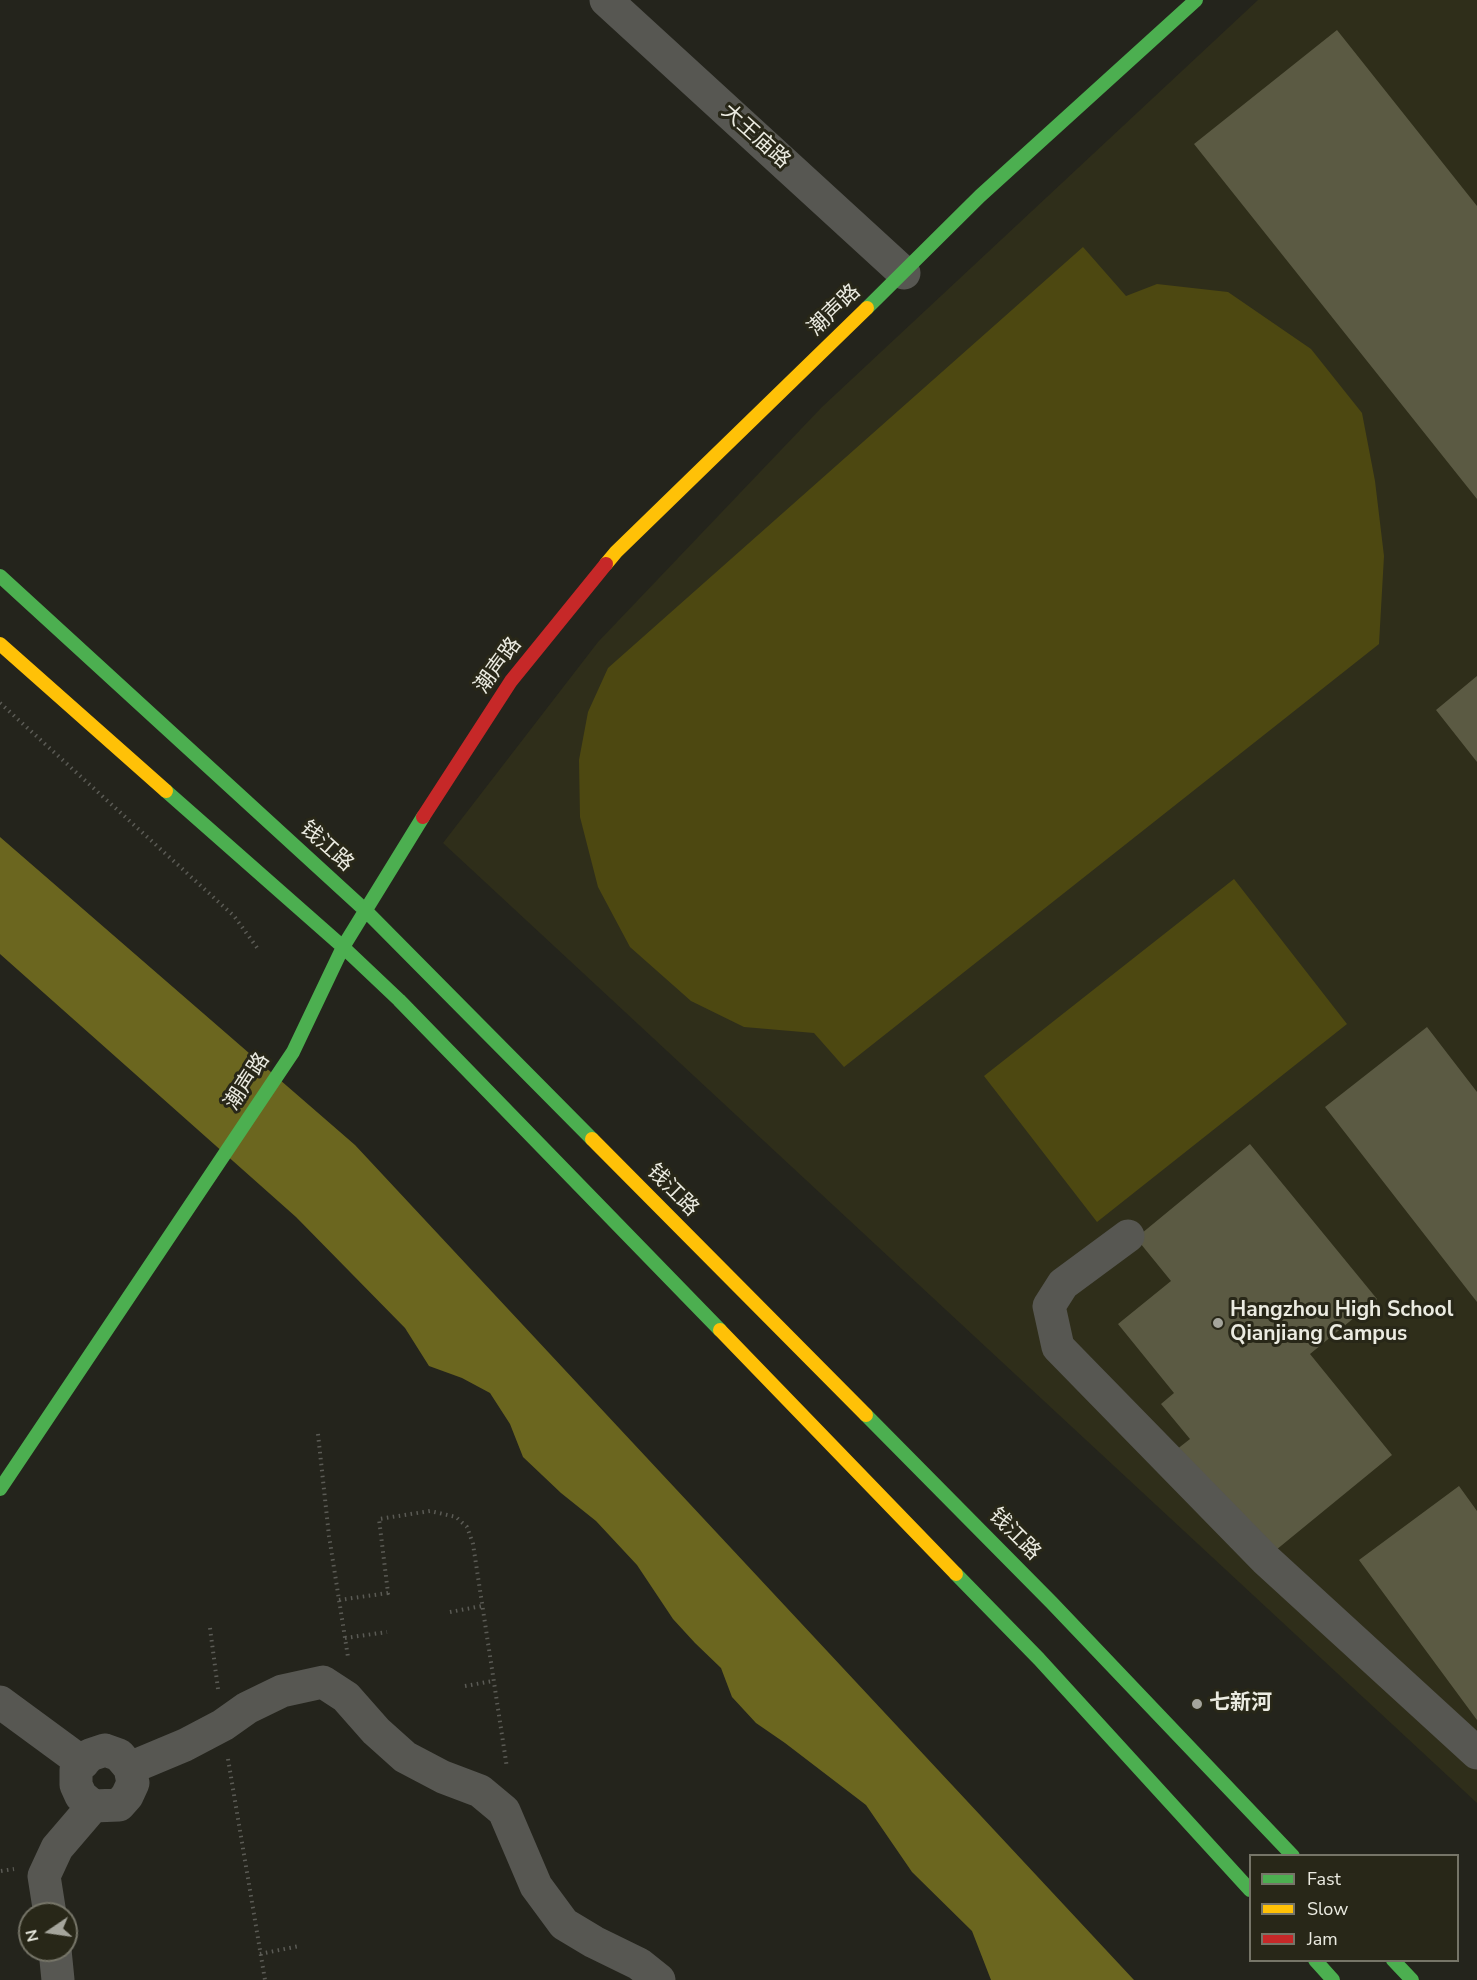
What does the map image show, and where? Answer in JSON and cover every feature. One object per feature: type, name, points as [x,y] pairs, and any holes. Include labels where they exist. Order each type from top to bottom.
[{"type":"main road","name":"潮声路","points":[[0,1489],[293,1052],[343,946],[511,681],[616,552],[904,273],[980,196],[1196,0]]},
{"type":"main road","name":"钱江路","points":[[0,576],[366,911],[1052,1603],[1291,1854]]},
{"type":"main road","points":[[0,644],[343,946],[407,1008],[1039,1659],[1249,1888]]},
{"type":"main road","points":[[1317,1962],[1333,1980]]},
{"type":"main road","points":[[1396,1962],[1412,1980]]},
{"type":"street","name":"大王庙路","points":[[606,0],[904,273]]},
{"type":"street","points":[[1128,1236],[1063,1284],[1053,1299],[1049,1306],[1058,1347],[1266,1559],[1477,1753]]},
{"type":"street","points":[[130,1768],[185,1745],[223,1725],[247,1708],[282,1691],[323,1682],[346,1697],[376,1731],[405,1757],[443,1777],[480,1791],[504,1811],[536,1886],[564,1924],[639,1964],[659,1980]]},
{"type":"street","points":[[0,1702],[83,1763]]},
{"type":"street","points":[[105,1750],[119,1755],[130,1768],[133,1783],[127,1796],[119,1805],[93,1806],[81,1796],[76,1785],[76,1770],[90,1755],[105,1750]]},
{"type":"street","points":[[48,1902],[44,1876],[57,1848],[93,1806]]},
{"type":"street","points":[[56,1962],[58,1980]]},
{"type":"path","points":[[0,703],[234,916],[258,949]]},
{"type":"path","points":[[318,1434],[329,1536],[356,1708]]},
{"type":"path","points":[[339,1599],[388,1593],[379,1519],[429,1511],[456,1517],[467,1527],[473,1544],[507,1769],[504,1811]]},
{"type":"path","points":[[450,1612],[482,1606]]},
{"type":"path","points":[[210,1628],[223,1725],[265,1980]]},
{"type":"path","points":[[345,1638],[387,1632]]},
{"type":"path","points":[[465,1686],[493,1681]]},
{"type":"path","points":[[260,1954],[299,1946]]},
{"type":"shaded area","name":"Hangzhou High School Qianjiang Campus","points":[[1258,0],[1477,0],[1477,1803],[443,843],[598,642],[822,407]]},
{"type":"shaded area","points":[[1083,247],[1126,296],[1157,284],[1228,292],[1311,349],[1362,413],[1375,481],[1384,556],[1379,644],[844,1067],[814,1033],[744,1027],[691,1001],[630,947],[598,887],[580,817],[579,760],[588,712],[608,668]]},
{"type":"shaded area","points":[[0,837],[355,1145],[1134,1980],[991,1980],[972,1931],[912,1872],[866,1805],[756,1723],[732,1697],[721,1668],[673,1619],[637,1565],[596,1521],[561,1493],[523,1457],[510,1424],[490,1393],[462,1378],[429,1366],[405,1328],[296,1217],[0,954]]},
{"type":"shaded area","points":[[1234,879],[1347,1024],[1097,1222],[984,1076]]},
{"type":"building","points":[[1337,30],[1477,206],[1477,499],[1194,144]]},
{"type":"building","points":[[1477,676],[1477,762],[1436,710]]},
{"type":"building","points":[[1427,1027],[1477,1092],[1477,1302],[1325,1107]]},
{"type":"building","points":[[1250,1144],[1377,1299],[1310,1354],[1392,1455],[1265,1559],[1176,1450],[1190,1439],[1161,1404],[1174,1393],[1118,1324],[1171,1281],[1136,1238]]},
{"type":"building","points":[[1459,1486],[1477,1511],[1477,1720],[1359,1560]]},
{"type":"traffic: fast","points":[[867,308],[980,196],[1196,0]]},
{"type":"traffic: fast","points":[[0,576],[366,911],[592,1139]]},
{"type":"traffic: fast","points":[[166,791],[343,947],[399,1000],[720,1330]]},
{"type":"traffic: fast","points":[[0,1489],[293,1052],[343,947],[423,817]]},
{"type":"traffic: fast","points":[[866,1415],[1052,1603],[1291,1854]]},
{"type":"traffic: fast","points":[[956,1574],[1039,1659],[1249,1889]]},
{"type":"traffic: fast","points":[[1317,1962],[1333,1980]]},
{"type":"traffic: fast","points":[[1395,1962],[1412,1980]]},
{"type":"traffic: slow","points":[[606,564],[867,308]]},
{"type":"traffic: slow","points":[[0,644],[166,791]]},
{"type":"traffic: slow","points":[[592,1139],[866,1415]]},
{"type":"traffic: slow","points":[[720,1330],[956,1574]]},
{"type":"traffic: jam","points":[[423,817],[511,681],[606,564]]},
{"type":"place","name":"Hangzhou High School Qianjiang Campus","points":[[1218,1323]]},
{"type":"place","name":"七新河","points":[[1197,1704]]}]
